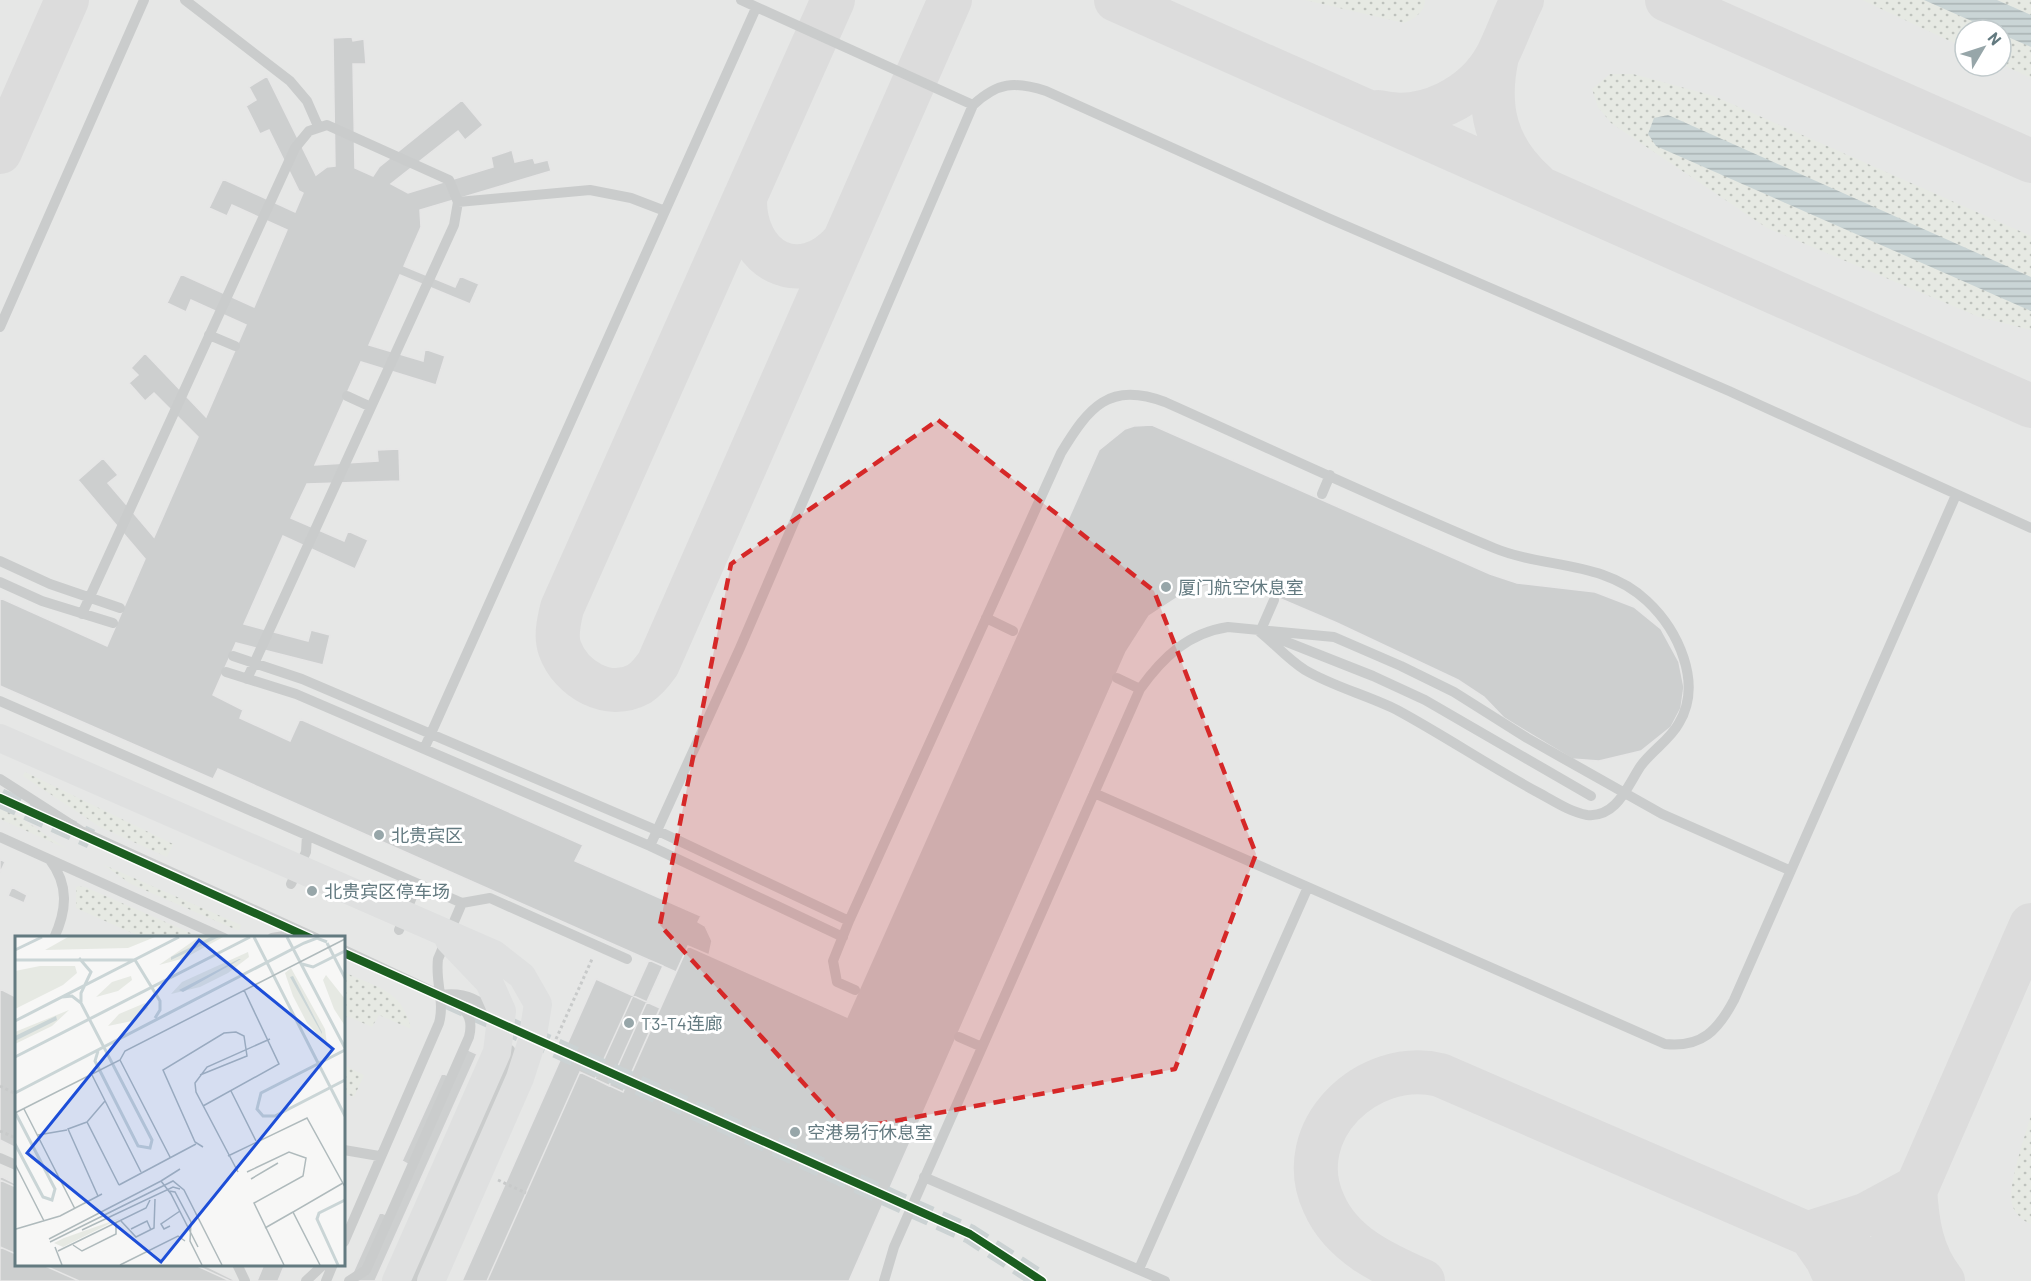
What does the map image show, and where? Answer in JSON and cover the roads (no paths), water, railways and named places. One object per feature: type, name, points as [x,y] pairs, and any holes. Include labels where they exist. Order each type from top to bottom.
[{"type":"main road","points":[[0,738],[48,762],[494,954],[522,976],[538,1004],[532,1041],[520,1078],[430,1281]]},
{"type":"main road","points":[[396,1281],[497,1052],[501,1021],[502,1011],[489,982],[440,931]]},
{"type":"lane","points":[[0,327],[144,0]]},
{"type":"lane","points":[[185,0],[290,81],[307,101],[318,126]]},
{"type":"lane","points":[[741,0],[974,105]]},
{"type":"lane","points":[[424,749],[756,8]]},
{"type":"lane","points":[[650,846],[740,648],[974,105],[988,92],[1006,85],[1018,84],[1046,90],[1328,219],[1729,391],[2031,528]]},
{"type":"lane","points":[[82,614],[295,148],[309,131],[318,126],[327,125],[449,180],[458,202],[454,225],[247,679]]},
{"type":"lane","points":[[458,202],[590,190],[630,198],[665,211]]},
{"type":"lane","points":[[209,335],[235,346]]},
{"type":"lane","points":[[855,990],[837,982],[833,961],[849,921],[1061,453],[1074,431],[1090,413],[1115,395],[1128,392],[1146,394],[1497,549],[1595,570],[1615,579],[1646,600],[1662,617],[1676,639],[1689,684],[1686,704],[1679,724],[1641,765],[1625,792],[1610,810],[1601,815],[1574,812],[1393,708],[1317,677],[1302,668],[1260,632]]},
{"type":"lane","points":[[347,396],[371,407]]},
{"type":"lane","points":[[1322,494],[1330,475]]},
{"type":"lane","points":[[1094,794],[1665,1044],[1679,1046],[1715,1030],[1724,1018],[1956,495]]},
{"type":"lane","points":[[0,561],[50,584],[120,608]]},
{"type":"lane","points":[[0,582],[42,601],[113,624]]},
{"type":"lane","points":[[1260,632],[1274,600]]},
{"type":"lane","points":[[986,618],[1013,631]]},
{"type":"lane","points":[[884,1281],[894,1247],[924,1177],[1140,688],[1169,654],[1189,640],[1213,629],[1228,627],[1260,632],[1334,637],[1454,692],[1527,738],[1662,814],[1790,870]]},
{"type":"lane","points":[[1260,632],[1373,676],[1425,700],[1591,796]]},
{"type":"lane","points":[[233,656],[302,679],[431,734],[656,831],[849,921]]},
{"type":"lane","points":[[226,672],[296,694],[650,846],[843,937]]},
{"type":"lane","points":[[1117,678],[1140,688]]},
{"type":"lane","points":[[0,701],[462,903],[490,898],[627,959]]},
{"type":"lane","points":[[0,779],[81,831],[312,936]]},
{"type":"lane","points":[[291,884],[306,852],[307,835]]},
{"type":"lane","points":[[0,837],[220,936]]},
{"type":"lane","points":[[0,848],[13,843]]},
{"type":"lane","points":[[49,859],[61,877],[65,899],[63,918],[55,936]]},
{"type":"lane","points":[[399,930],[417,884]]},
{"type":"lane","points":[[1139,1269],[1308,887]]},
{"type":"lane","points":[[345,1240],[379,1156],[439,1023],[443,1010],[438,979],[438,959],[462,903]]},
{"type":"lane","points":[[285,936],[305,933]]},
{"type":"lane","points":[[347,953],[442,994],[467,1012],[471,1022],[469,1037],[366,1270],[349,1281]]},
{"type":"lane","points":[[414,1281],[506,1070],[510,1055],[509,1035],[502,1021],[485,1005],[458,993],[442,994]]},
{"type":"lane","points":[[959,1037],[982,1047]]},
{"type":"lane","points":[[345,1150],[379,1156]]},
{"type":"lane","points":[[0,1158],[15,1165]]},
{"type":"lane","points":[[924,1177],[1165,1281]]},
{"type":"lane","points":[[238,1266],[245,1281]]},
{"type":"lane","points":[[306,1281],[322,1266]]},
{"type":"lane","points":[[326,1281],[332,1266]]},
{"type":"tunnel","points":[[0,798],[91,839]]},
{"type":"tunnel","points":[[447,999],[970,1234],[1042,1281]]},
{"type":"place","name":"厦门航空休息室","points":[[1166,587]]},
{"type":"place","name":"北贵宾区","points":[[379,835]]},
{"type":"place","name":"北贵宾区停车场","points":[[312,891]]},
{"type":"place","name":"T3-T4连廊","points":[[629,1023]]},
{"type":"place","name":"空港易行休息室","points":[[795,1132]]}]
